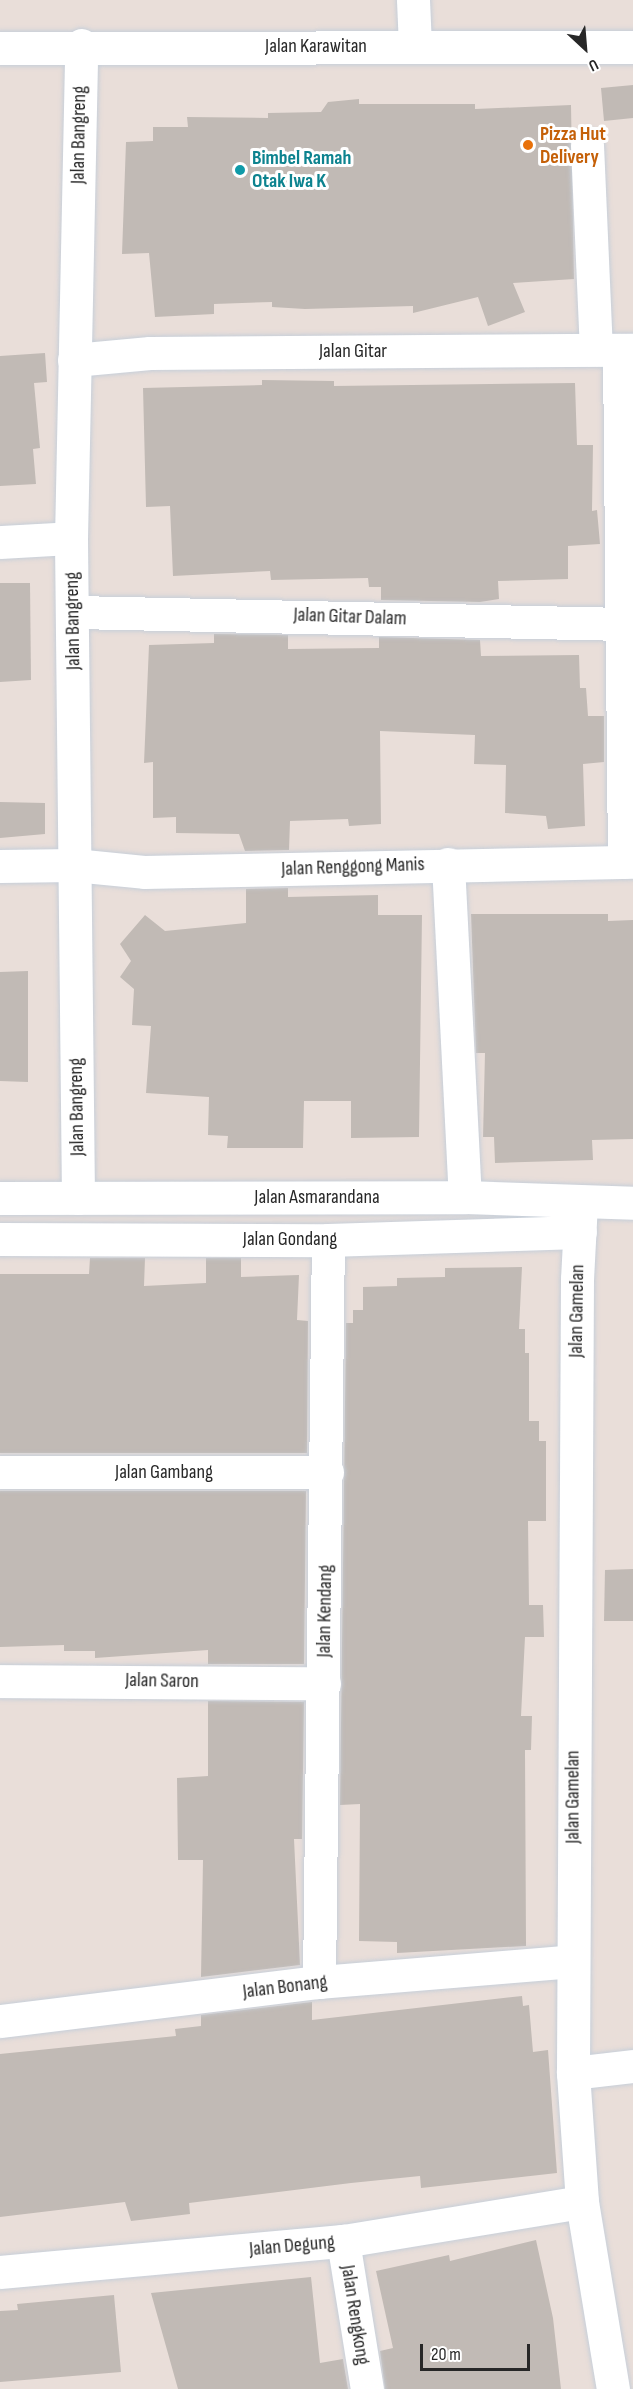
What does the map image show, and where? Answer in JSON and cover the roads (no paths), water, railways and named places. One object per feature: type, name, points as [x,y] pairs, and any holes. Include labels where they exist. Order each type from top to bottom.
[{"type":"street","points":[[412,0],[415,46]]},
{"type":"street","name":"Jalan Karawitan","points":[[0,48],[81,45],[633,47]]},
{"type":"street","name":"Jalan Bangreng","points":[[78,1198],[74,865],[75,612],[71,538],[81,45]]},
{"type":"street","points":[[587,145],[616,350],[625,624],[629,862]]},
{"type":"street","name":"Jalan Gitar","points":[[74,360],[150,353],[616,350]]},
{"type":"street","points":[[0,542],[71,538]]},
{"type":"street","name":"Jalan Gitar Dalam","points":[[75,612],[625,624]]},
{"type":"street","name":"Jalan Renggong Manis","points":[[0,866],[74,865],[144,872],[629,862]]},
{"type":"street","points":[[448,864],[465,1197]]},
{"type":"street","name":"Jalan Asmarandana","points":[[0,1198],[465,1197],[581,1218],[633,1203]]},
{"type":"street","name":"Jalan Gondang","points":[[0,1239],[328,1240],[581,1218]]},
{"type":"street","name":"Jalan Gamelan","points":[[581,1218],[572,1961],[573,2073],[582,2202],[613,2389]]},
{"type":"street","name":"Jalan Kendang","points":[[319,1982],[327,1472],[328,1240]]},
{"type":"street","name":"Jalan Gambang","points":[[0,1472],[327,1472]]},
{"type":"street","name":"Jalan Saron","points":[[0,1682],[324,1683]]},
{"type":"street","name":"Jalan Bonang","points":[[0,2021],[319,1982],[572,1961]]},
{"type":"street","points":[[573,2073],[633,2066]]},
{"type":"street","name":"Jalan Degung","points":[[0,2272],[343,2241],[582,2202]]},
{"type":"street","name":"Jalan Rengkong","points":[[343,2241],[367,2389]]},
{"type":"place","name":"Pizza Hut Delivery","points":[[528,145]]},
{"type":"place","name":"Bimbel Ramah Otak Iwa K","points":[[240,170]]}]
